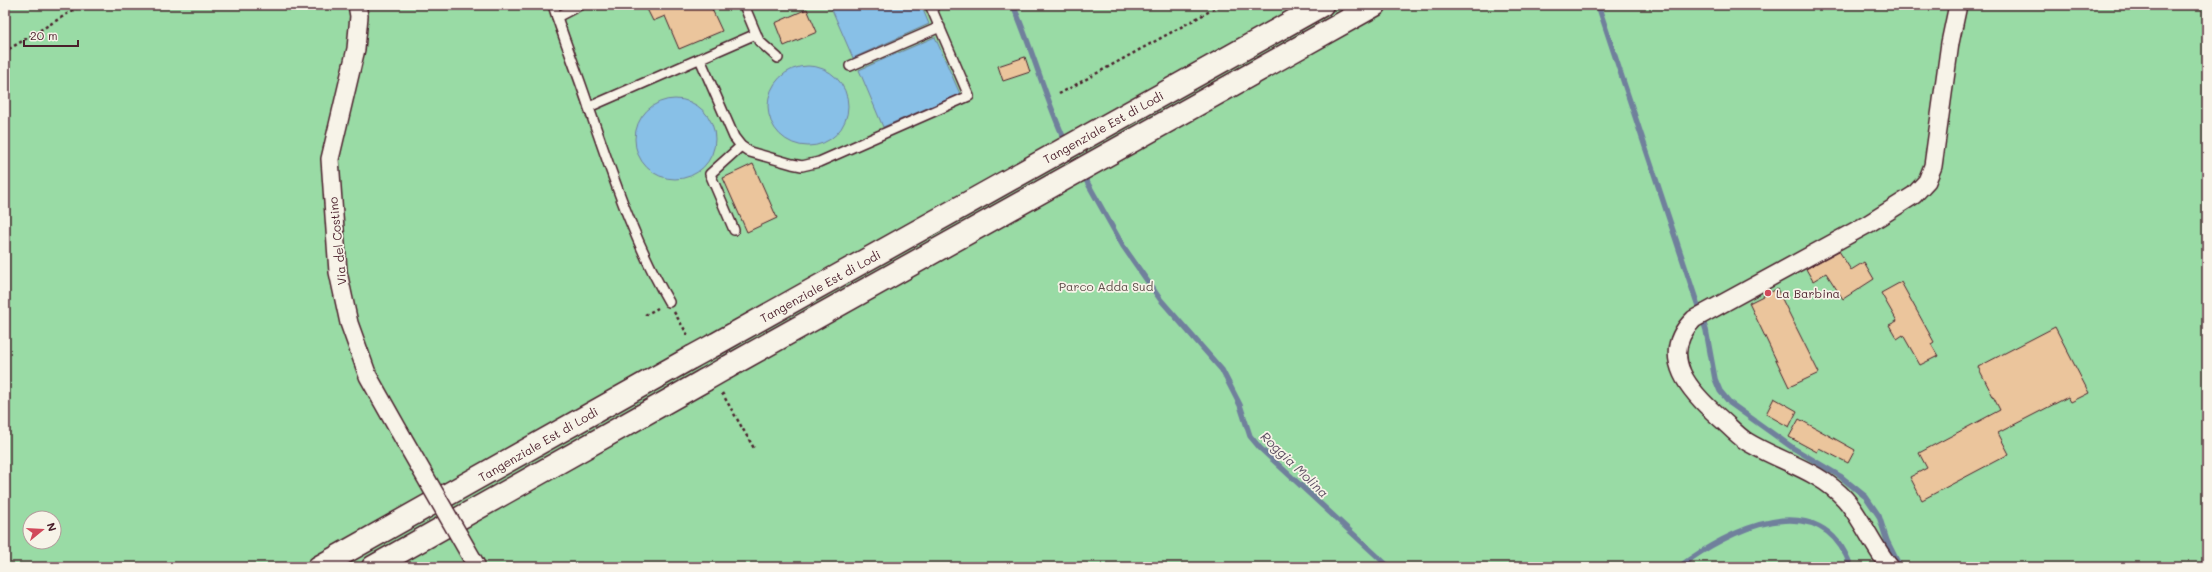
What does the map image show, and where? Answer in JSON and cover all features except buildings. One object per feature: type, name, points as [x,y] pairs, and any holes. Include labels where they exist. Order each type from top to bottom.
[{"type":"highway","name":"Tangenziale Est di Lodi","points":[[319,567],[1322,5]]},
{"type":"highway","points":[[373,567],[1374,5]]},
{"type":"street","name":"Via del Costino","points":[[357,5],[359,16],[356,49],[330,159],[337,266],[349,323],[368,376],[477,567]]},
{"type":"street","points":[[1890,567],[1845,499],[1819,478],[1746,440],[1699,400],[1689,388],[1681,371],[1678,344],[1684,330],[1701,316],[1868,224],[1914,195],[1927,181],[1933,166],[1950,43],[1958,5]]},
{"type":"lane","points":[[552,5],[605,156],[629,217],[656,281],[669,302]]},
{"type":"lane","points":[[557,17],[580,5]]},
{"type":"lane","points":[[745,5],[759,41],[778,58]]},
{"type":"lane","points":[[700,59],[734,137],[741,146],[750,152],[802,166],[819,162],[969,96],[930,5]]},
{"type":"lane","points":[[850,66],[940,27]]},
{"type":"lane","points":[[589,107],[756,34]]},
{"type":"lane","points":[[734,230],[710,174],[741,146]]},
{"type":"path","points":[[9,49],[82,5]]},
{"type":"path","points":[[1059,94],[1221,5]]},
{"type":"green space","name":"Parco Adda Sud","points":[[5,5],[2207,5],[2207,567],[5,567]]},
{"type":"water","points":[[830,5],[921,5],[929,24],[853,58]]},
{"type":"water","points":[[935,37],[960,94],[883,127],[859,70]]},
{"type":"water","points":[[808,66],[823,69],[836,78],[845,91],[848,106],[845,121],[836,134],[823,143],[808,146],[793,143],[780,134],[771,121],[768,106],[771,91],[780,78],[793,69]]},
{"type":"water","points":[[675,99],[690,102],[703,111],[712,124],[715,139],[712,154],[703,167],[690,176],[675,179],[660,176],[647,167],[638,154],[635,139],[638,124],[647,111],[660,102]]},
{"type":"waterway","points":[[1013,5],[1066,143]]},
{"type":"waterway","points":[[1598,5],[1706,330],[1715,379],[1720,391],[1730,403],[1793,448],[1840,476],[1866,497],[1879,516],[1887,541],[1900,567]]},
{"type":"waterway","name":"Roggia Molina","points":[[1082,173],[1123,246],[1160,299],[1222,370],[1240,405],[1250,436],[1260,448],[1389,567]]},
{"type":"waterway","name":"Roggia Molina","points":[[1679,567],[1699,553],[1722,540],[1747,529],[1772,522],[1797,520],[1819,526],[1837,541],[1851,567]]},
{"type":"place","name":"La Barbina","points":[[1768,293]]}]
